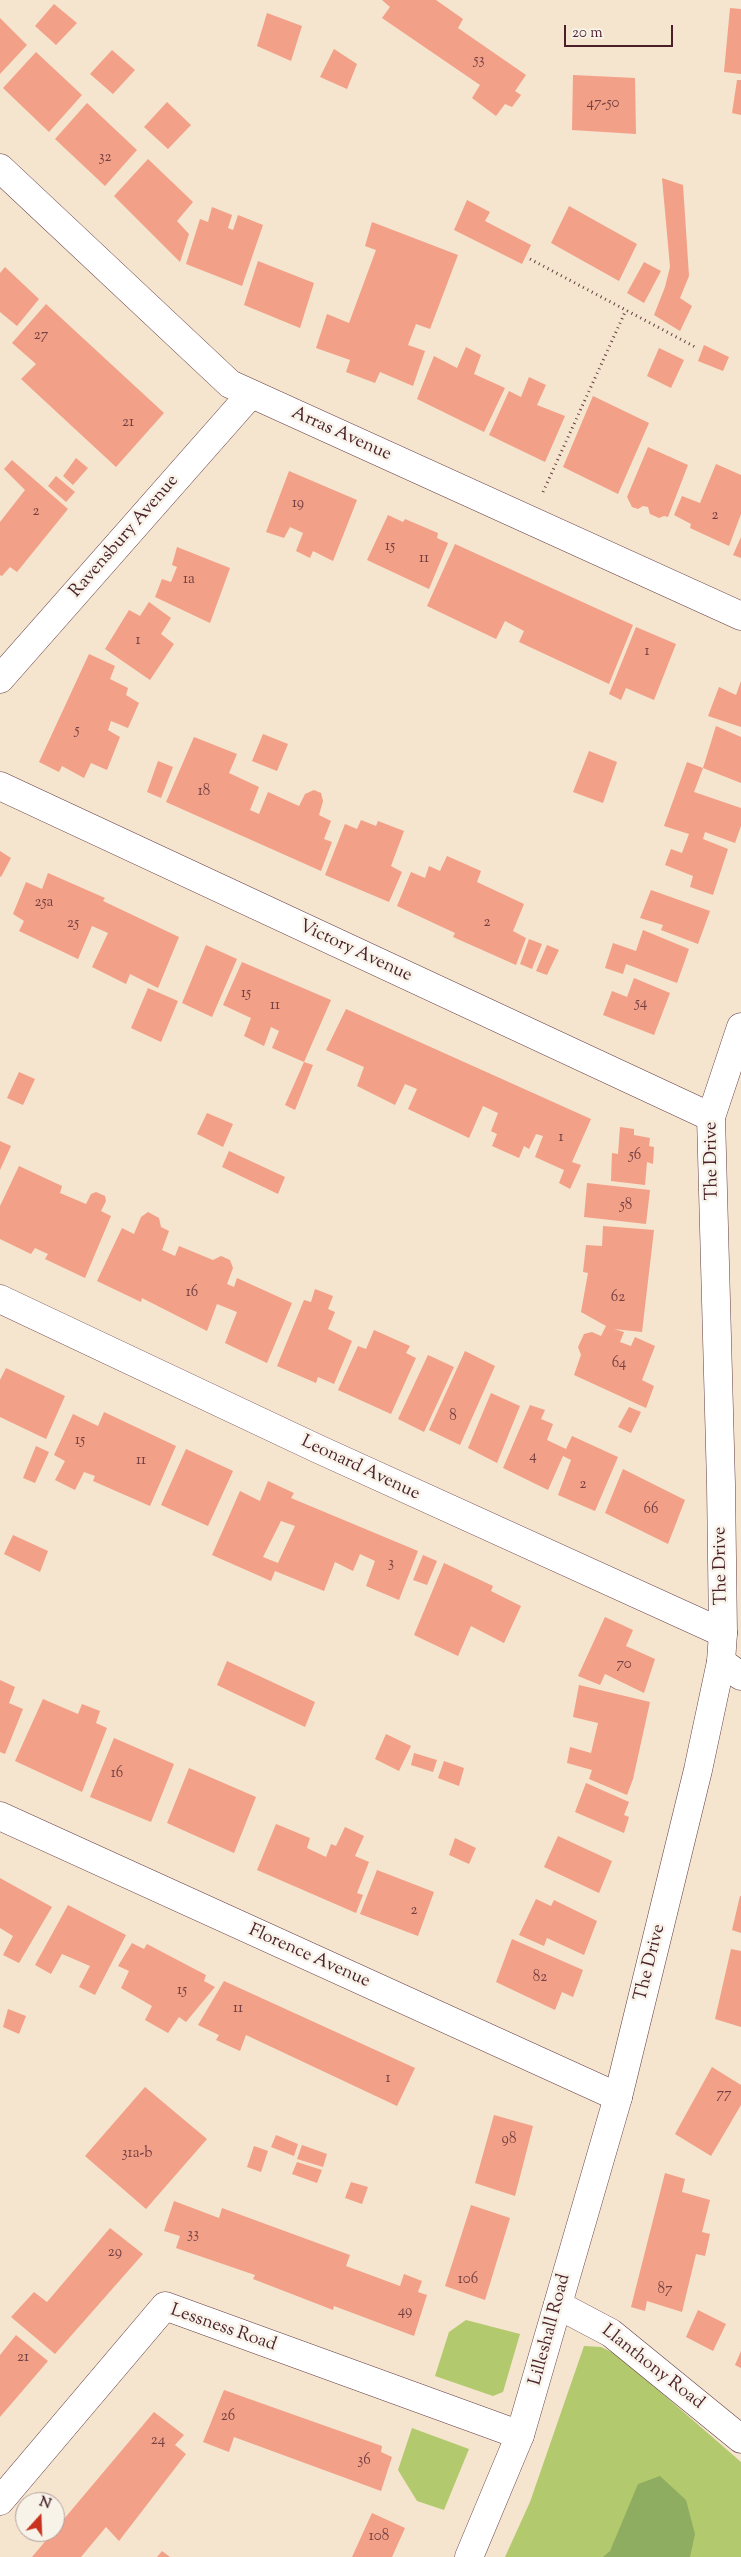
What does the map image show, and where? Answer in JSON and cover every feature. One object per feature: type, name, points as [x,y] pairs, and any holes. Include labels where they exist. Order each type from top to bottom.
[{"type":"street","name":"Arras Avenue","points":[[0,168],[230,384],[250,395],[531,519],[741,616]]},
{"type":"street","name":"Ravensbury Avenue","points":[[0,679],[250,395]]},
{"type":"street","name":"Victory Avenue","points":[[0,786],[711,1117]]},
{"type":"street","name":"The Drive","points":[[618,2097],[698,1770],[731,1669],[723,1633],[711,1117],[741,1027]]},
{"type":"street","name":"Leonard Avenue","points":[[0,1299],[325,1453],[723,1633]]},
{"type":"street","name":"Florence Avenue","points":[[0,1816],[618,2097]]},
{"type":"street","name":"Lilleshall Road","points":[[469,2557],[520,2435],[618,2097]]},
{"type":"street","name":"Llanthony Road","points":[[558,2305],[611,2333],[741,2439]]},
{"type":"street","name":"Lessness Road","points":[[0,2501],[165,2306],[520,2435]]},
{"type":"path","points":[[530,259],[698,348]]},
{"type":"path","points":[[531,519],[626,310]]},
{"type":"green space","points":[[466,2320],[520,2334],[503,2392],[493,2396],[435,2376],[449,2332]]},
{"type":"green space","points":[[584,2346],[601,2347],[618,2355],[741,2462],[741,2557],[505,2557],[530,2502]]},
{"type":"green space","points":[[412,2428],[469,2449],[444,2510],[417,2501],[398,2470]]},
{"type":"green space","points":[[660,2476],[686,2500],[695,2534],[690,2557],[603,2557],[610,2551],[638,2484]]},
{"type":"building","points":[[382,0],[436,0],[463,19],[458,28],[526,75],[515,91],[521,95],[512,107],[505,104],[496,116],[472,98],[480,85],[382,18],[390,7]]},
{"type":"building","points":[[54,4],[77,23],[56,45],[35,26]]},
{"type":"building","points":[[730,8],[741,9],[741,74],[724,72]]},
{"type":"building","points":[[267,13],[302,26],[291,61],[257,46]]},
{"type":"building","points":[[0,18],[27,45],[0,74]]},
{"type":"building","points":[[334,49],[357,64],[347,89],[320,77]]},
{"type":"building","points":[[112,50],[135,70],[113,94],[90,74]]},
{"type":"building","points":[[36,52],[82,95],[49,132],[3,88]]},
{"type":"building","points":[[573,75],[635,78],[636,134],[572,130]]},
{"type":"building","points":[[737,80],[741,80],[741,115],[732,113]]},
{"type":"building","points":[[167,102],[191,125],[168,149],[144,127]]},
{"type":"building","points":[[87,103],[137,150],[105,186],[55,139]]},
{"type":"building","points":[[148,159],[193,202],[177,221],[189,234],[180,262],[114,196]]},
{"type":"building","points":[[662,178],[683,185],[689,276],[680,298],[692,306],[680,331],[654,315],[665,287],[670,267]]},
{"type":"building","points":[[467,200],[490,212],[485,221],[531,245],[522,264],[454,230]]},
{"type":"building","points":[[569,206],[637,244],[619,281],[551,243]]},
{"type":"building","points":[[212,207],[232,215],[228,228],[233,230],[238,215],[263,225],[242,286],[186,264],[200,219],[208,222]]},
{"type":"building","points":[[372,222],[458,255],[430,329],[416,324],[408,345],[425,351],[413,386],[380,372],[375,383],[346,372],[350,360],[316,348],[327,314],[349,323],[376,250],[365,246]]},
{"type":"building","points":[[258,261],[314,283],[300,328],[244,305]]},
{"type":"building","points":[[644,262],[661,271],[644,303],[627,293]]},
{"type":"building","points":[[5,267],[39,299],[17,326],[0,312],[0,273]]},
{"type":"building","points":[[46,304],[164,413],[116,467],[21,379],[36,364],[12,343]]},
{"type":"building","points":[[704,345],[729,357],[723,371],[698,361]]},
{"type":"building","points":[[466,347],[481,355],[474,374],[505,388],[484,432],[417,399],[434,356],[457,368]]},
{"type":"building","points":[[659,348],[684,360],[671,388],[647,376]]},
{"type":"building","points":[[529,377],[546,385],[537,405],[565,416],[545,462],[489,435],[509,391],[521,397]]},
{"type":"building","points":[[593,396],[649,423],[618,494],[563,467]]},
{"type":"building","points":[[648,447],[688,465],[668,517],[659,518],[650,514],[648,507],[643,506],[638,509],[632,507],[627,497]]},
{"type":"building","points":[[76,458],[88,468],[73,485],[63,476]]},
{"type":"building","points":[[12,460],[68,509],[17,572],[10,567],[2,576],[0,575],[0,522],[25,490],[4,469]]},
{"type":"building","points":[[716,464],[741,475],[741,514],[729,546],[690,528],[691,524],[674,515],[682,496],[700,503]]},
{"type":"building","points":[[289,471],[357,500],[333,561],[313,551],[310,558],[296,551],[303,533],[290,527],[284,538],[266,532]]},
{"type":"building","points":[[56,476],[75,492],[66,502],[48,486]]},
{"type":"building","points":[[388,515],[403,522],[405,519],[438,533],[437,538],[448,543],[429,589],[367,560]]},
{"type":"building","points":[[741,537],[741,558],[733,555]]},
{"type":"building","points":[[455,544],[633,625],[609,684],[519,642],[524,631],[505,621],[496,639],[427,606]]},
{"type":"building","points":[[177,547],[230,568],[210,623],[155,597],[162,579],[171,582],[177,567],[172,565]]},
{"type":"building","points":[[149,602],[171,618],[161,634],[174,644],[150,680],[105,649],[129,610],[140,616]]},
{"type":"building","points":[[636,627],[676,644],[654,700],[626,688],[621,700],[609,694]]},
{"type":"building","points":[[89,654],[115,666],[110,679],[128,688],[126,695],[139,703],[128,728],[111,721],[108,730],[120,737],[107,770],[91,763],[84,778],[62,766],[59,772],[39,762]]},
{"type":"building","points":[[741,681],[741,727],[708,716],[719,687],[736,695]]},
{"type":"building","points":[[716,726],[741,737],[741,783],[703,768]]},
{"type":"building","points":[[263,734],[288,744],[277,771],[252,761]]},
{"type":"building","points":[[194,737],[237,754],[229,773],[259,787],[250,810],[259,814],[268,792],[299,806],[305,794],[314,790],[321,793],[323,801],[319,815],[331,821],[324,839],[332,842],[321,871],[166,802]]},
{"type":"building","points":[[589,751],[617,762],[603,803],[573,792]]},
{"type":"building","points":[[158,761],[173,767],[161,798],[147,792]]},
{"type":"building","points":[[687,762],[703,768],[694,792],[741,808],[741,826],[735,843],[705,832],[703,839],[728,849],[713,895],[690,887],[693,876],[665,865],[671,849],[682,853],[689,834],[664,826]]},
{"type":"building","points":[[361,820],[376,826],[378,821],[404,831],[391,866],[402,872],[389,902],[325,875],[345,824],[357,829]]},
{"type":"building","points":[[0,851],[11,858],[1,877],[0,876]]},
{"type":"building","points":[[447,856],[481,871],[477,882],[524,904],[513,931],[526,938],[516,965],[453,937],[455,933],[397,906],[411,872],[425,878],[429,866],[440,871]]},
{"type":"building","points":[[48,873],[105,898],[103,901],[179,937],[158,988],[130,974],[126,984],[92,967],[108,933],[92,926],[78,959],[19,931],[24,921],[13,914],[26,882],[42,889]]},
{"type":"building","points":[[651,890],[710,911],[698,944],[661,930],[663,925],[640,918]]},
{"type":"building","points":[[643,930],[689,949],[677,983],[626,964],[623,974],[605,968],[613,943],[636,951]]},
{"type":"building","points":[[529,939],[542,944],[532,969],[520,964]]},
{"type":"building","points":[[206,945],[237,959],[212,1017],[182,1003]]},
{"type":"building","points":[[547,945],[559,950],[547,975],[536,971]]},
{"type":"building","points":[[242,962],[331,1000],[304,1062],[272,1048],[279,1031],[271,1027],[264,1046],[244,1036],[251,1018],[223,1005]]},
{"type":"building","points":[[634,978],[670,993],[654,1035],[603,1015],[612,991],[627,997]]},
{"type":"building","points":[[148,988],[178,1001],[161,1042],[131,1028]]},
{"type":"building","points":[[346,1009],[591,1119],[572,1162],[581,1165],[570,1189],[559,1183],[564,1170],[535,1157],[543,1136],[536,1134],[529,1149],[524,1146],[519,1158],[492,1146],[497,1134],[491,1131],[498,1113],[483,1106],[469,1138],[408,1109],[417,1089],[405,1084],[395,1105],[357,1086],[364,1067],[326,1050]]},
{"type":"building","points":[[304,1062],[313,1065],[295,1110],[285,1105]]},
{"type":"building","points":[[19,1072],[35,1079],[23,1105],[7,1098]]},
{"type":"building","points":[[207,1113],[233,1124],[223,1147],[197,1134]]},
{"type":"building","points":[[620,1127],[634,1129],[634,1135],[650,1138],[649,1146],[654,1147],[653,1164],[647,1162],[645,1185],[611,1181],[612,1153],[618,1154]]},
{"type":"building","points":[[0,1141],[11,1146],[0,1170]]},
{"type":"building","points":[[229,1151],[285,1177],[278,1194],[222,1167]]},
{"type":"building","points":[[19,1166],[62,1186],[60,1193],[86,1204],[91,1194],[96,1192],[105,1196],[106,1201],[101,1211],[111,1216],[85,1278],[45,1259],[48,1254],[35,1248],[31,1254],[0,1239],[0,1206]]},
{"type":"building","points":[[587,1183],[650,1190],[646,1224],[584,1217]]},
{"type":"building","points":[[148,1212],[159,1218],[161,1227],[169,1231],[162,1250],[175,1256],[179,1246],[213,1260],[221,1256],[230,1260],[233,1268],[227,1284],[234,1287],[237,1278],[292,1303],[267,1363],[225,1343],[237,1312],[217,1304],[207,1331],[142,1298],[141,1302],[97,1281],[122,1228],[134,1234],[141,1217]]},
{"type":"building","points":[[603,1226],[654,1230],[642,1332],[614,1329],[624,1332],[620,1342],[631,1346],[635,1337],[655,1346],[642,1380],[654,1386],[646,1408],[574,1375],[581,1355],[578,1347],[584,1334],[592,1332],[601,1336],[606,1326],[581,1312],[588,1273],[583,1272],[586,1245],[602,1246]]},
{"type":"building","points":[[315,1289],[333,1296],[328,1309],[335,1312],[328,1329],[352,1341],[334,1384],[318,1377],[316,1383],[277,1366],[304,1300],[311,1302]]},
{"type":"building","points":[[374,1330],[410,1346],[406,1353],[416,1358],[391,1414],[338,1390],[358,1346],[366,1349]]},
{"type":"building","points":[[465,1351],[495,1366],[460,1445],[429,1430]]},
{"type":"building","points":[[428,1355],[454,1367],[424,1432],[398,1419]]},
{"type":"building","points":[[6,1368],[65,1396],[46,1439],[0,1417],[0,1380]]},
{"type":"building","points":[[491,1393],[520,1406],[497,1463],[468,1448]]},
{"type":"building","points":[[530,1405],[545,1410],[541,1419],[553,1424],[547,1440],[566,1449],[572,1436],[618,1457],[595,1511],[558,1495],[571,1460],[563,1456],[548,1490],[503,1468]]},
{"type":"building","points":[[629,1407],[641,1412],[631,1433],[618,1427]]},
{"type":"building","points":[[104,1412],[176,1446],[150,1506],[93,1481],[95,1476],[84,1472],[75,1490],[55,1480],[65,1461],[54,1455],[73,1414],[98,1426]]},
{"type":"building","points":[[36,1446],[49,1452],[35,1483],[23,1478]]},
{"type":"building","points":[[186,1449],[233,1471],[208,1526],[161,1505]]},
{"type":"building","points":[[623,1469],[685,1500],[668,1544],[605,1513]]},
{"type":"building","points":[[268,1481],[294,1493],[291,1498],[418,1551],[399,1600],[366,1586],[375,1561],[360,1554],[353,1571],[335,1562],[324,1591],[275,1571],[271,1581],[212,1555],[240,1491],[260,1501]],"holes":[[[281,1521],[295,1526],[278,1563],[263,1557]]]},
{"type":"building","points":[[13,1535],[48,1551],[40,1572],[4,1554]]},
{"type":"building","points":[[423,1555],[437,1561],[427,1585],[413,1580]]},
{"type":"building","points":[[444,1563],[493,1586],[491,1591],[521,1606],[504,1643],[471,1626],[458,1656],[414,1635]]},
{"type":"building","points":[[605,1617],[633,1630],[626,1646],[655,1659],[644,1693],[605,1674],[600,1685],[578,1676]]},
{"type":"building","points":[[227,1661],[315,1702],[305,1727],[217,1685]]},
{"type":"building","points":[[0,1680],[15,1687],[9,1703],[23,1709],[5,1754],[0,1752]]},
{"type":"building","points":[[579,1685],[650,1702],[633,1779],[627,1795],[589,1779],[592,1770],[567,1763],[570,1747],[591,1753],[598,1723],[573,1717]]},
{"type":"building","points":[[43,1699],[78,1714],[82,1704],[100,1711],[96,1723],[107,1728],[82,1792],[15,1761]]},
{"type":"building","points":[[386,1734],[411,1746],[399,1771],[375,1759]]},
{"type":"building","points":[[114,1738],[174,1764],[151,1822],[90,1797]]},
{"type":"building","points":[[414,1753],[437,1760],[433,1772],[411,1765]]},
{"type":"building","points":[[444,1761],[464,1768],[459,1786],[438,1778]]},
{"type":"building","points":[[189,1768],[256,1797],[234,1853],[167,1823]]},
{"type":"building","points":[[586,1783],[629,1802],[624,1815],[629,1817],[624,1833],[575,1812]]},
{"type":"building","points":[[276,1824],[310,1838],[307,1848],[326,1857],[331,1844],[336,1846],[345,1827],[364,1836],[355,1856],[369,1862],[357,1893],[363,1895],[356,1913],[257,1870]]},
{"type":"building","points":[[558,1836],[612,1861],[599,1893],[544,1867]]},
{"type":"building","points":[[455,1838],[476,1848],[469,1864],[449,1855]]},
{"type":"building","points":[[377,1870],[434,1892],[418,1936],[360,1914]]},
{"type":"building","points":[[0,1878],[52,1907],[19,1963],[3,1955],[13,1936],[0,1928]]},
{"type":"building","points":[[741,1896],[741,1933],[732,1930]]},
{"type":"building","points":[[536,1899],[551,1906],[554,1900],[597,1921],[584,1955],[547,1938],[544,1946],[519,1935]]},
{"type":"building","points":[[68,1905],[126,1935],[95,1995],[79,1987],[90,1966],[62,1954],[51,1974],[35,1965]]},
{"type":"building","points":[[512,1939],[583,1970],[573,1997],[562,1992],[555,2010],[496,1982]]},
{"type":"building","points":[[132,1943],[144,1949],[147,1944],[206,1975],[204,1981],[215,1987],[186,2022],[179,2017],[168,2033],[145,2020],[152,2006],[121,1988],[129,1971],[118,1966]]},
{"type":"building","points":[[731,1949],[741,1951],[741,2027],[715,2019]]},
{"type":"building","points":[[224,1981],[415,2068],[397,2106],[246,2035],[240,2051],[216,2040],[219,2035],[198,2025]]},
{"type":"building","points":[[8,2009],[26,2016],[19,2034],[3,2027]]},
{"type":"building","points":[[712,2067],[741,2085],[741,2105],[711,2156],[675,2134]]},
{"type":"building","points":[[145,2087],[207,2139],[146,2209],[85,2156]]},
{"type":"building","points":[[494,2115],[533,2126],[515,2196],[475,2183]]},
{"type":"building","points":[[276,2135],[298,2144],[294,2156],[271,2147]]},
{"type":"building","points":[[302,2145],[327,2154],[323,2167],[297,2159]]},
{"type":"building","points":[[254,2146],[268,2151],[261,2172],[247,2167]]},
{"type":"building","points":[[297,2162],[322,2170],[317,2183],[292,2174]]},
{"type":"building","points":[[665,2173],[685,2179],[682,2192],[710,2200],[702,2232],[710,2234],[705,2256],[696,2254],[682,2312],[647,2301],[645,2311],[631,2307]]},
{"type":"building","points":[[351,2182],[368,2187],[362,2204],[345,2198]]},
{"type":"building","points":[[174,2201],[219,2218],[222,2208],[350,2255],[346,2266],[400,2286],[404,2274],[422,2281],[418,2292],[427,2295],[414,2336],[334,2306],[333,2310],[253,2279],[255,2275],[176,2248],[180,2236],[164,2231]]},
{"type":"building","points":[[471,2205],[510,2218],[485,2300],[445,2286]]},
{"type":"building","points":[[110,2228],[143,2254],[55,2354],[11,2317],[34,2292],[47,2302]]},
{"type":"building","points":[[698,2310],[726,2324],[713,2351],[686,2337]]},
{"type":"building","points":[[16,2335],[48,2361],[0,2417],[0,2355]]},
{"type":"building","points":[[741,2351],[741,2368],[735,2365]]},
{"type":"building","points":[[224,2390],[382,2446],[381,2452],[392,2457],[381,2491],[234,2437],[229,2452],[203,2442]]},
{"type":"building","points":[[154,2412],[184,2435],[175,2445],[186,2454],[119,2541],[106,2527],[81,2557],[32,2557],[45,2542],[65,2542],[65,2518]]},
{"type":"building","points":[[372,2513],[405,2528],[392,2557],[352,2557]]},
{"type":"building","points":[[162,2551],[170,2557],[157,2557]]}]
